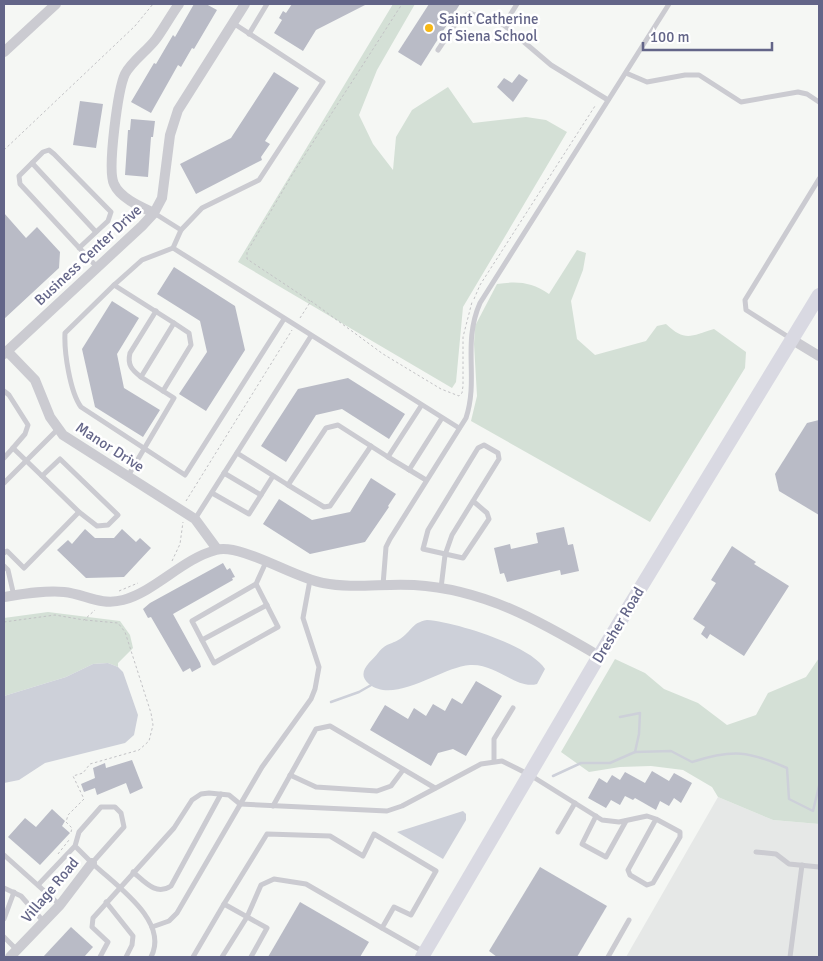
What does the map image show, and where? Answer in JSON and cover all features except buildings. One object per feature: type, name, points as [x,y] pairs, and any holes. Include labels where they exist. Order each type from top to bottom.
[{"type":"main road","name":"Dresher Road","points":[[424,955],[599,656],[819,295]]},
{"type":"street","points":[[4,52],[56,4]]},
{"type":"street","points":[[154,213],[128,198],[114,184],[111,173],[112,149],[121,87],[126,73],[156,40],[179,4]]},
{"type":"street","name":"Business Center Drive","points":[[5,351],[97,268],[154,213],[162,198],[170,135],[178,110],[245,4]]},
{"type":"street","points":[[791,339],[819,356]]},
{"type":"street","name":"Manor Drive","points":[[5,351],[35,380],[50,417],[63,435],[191,516],[217,550]]},
{"type":"street","points":[[9,596],[63,592],[102,602],[128,598],[217,550],[242,552],[310,580],[332,584],[414,585],[441,588],[479,596],[505,605],[550,626],[599,656]]},
{"type":"street","name":"Village Road","points":[[14,954],[60,905],[92,863]]},
{"type":"lane","points":[[249,34],[267,4]]},
{"type":"lane","points":[[504,25],[517,4]]},
{"type":"lane","points":[[383,585],[386,547],[466,418],[471,395],[470,339],[474,316],[490,286],[669,4]]},
{"type":"lane","points":[[438,50],[458,20],[470,13],[504,25],[551,65],[608,100]]},
{"type":"lane","points":[[233,23],[323,82],[259,180],[202,208],[181,230],[173,248],[142,260],[65,333],[64,345],[76,400],[81,407],[185,475],[284,319]]},
{"type":"lane","points":[[626,73],[647,82],[685,75],[699,76],[741,102],[798,92],[807,94],[819,102]]},
{"type":"lane","points":[[79,248],[108,220],[111,212],[49,150],[44,152],[19,176],[20,184],[97,268]]},
{"type":"lane","points":[[32,163],[96,232]]},
{"type":"lane","points":[[791,339],[746,310],[745,300],[819,179]]},
{"type":"lane","points":[[154,213],[181,230]]},
{"type":"lane","points":[[173,248],[421,406],[459,428]]},
{"type":"lane","points":[[114,285],[189,333],[191,345],[163,391]]},
{"type":"lane","points":[[128,477],[174,398],[141,377],[131,368],[128,359],[156,312]]},
{"type":"lane","points":[[141,377],[174,323]]},
{"type":"lane","points":[[191,516],[212,493],[311,336]]},
{"type":"lane","points":[[4,391],[9,394],[28,425],[25,434],[4,458]]},
{"type":"lane","points":[[388,457],[421,406]]},
{"type":"lane","points":[[409,470],[442,418]]},
{"type":"lane","points":[[288,485],[326,428],[338,425],[426,480]]},
{"type":"lane","points":[[4,483],[58,429]]},
{"type":"lane","points":[[441,588],[444,556],[452,536],[473,501],[499,459],[498,453],[484,445],[478,448],[428,530],[423,549],[444,556],[463,558],[489,519],[487,513],[473,501]]},
{"type":"lane","points":[[237,453],[324,507],[330,506],[334,502],[371,446]]},
{"type":"lane","points":[[13,448],[79,512],[97,526],[108,525],[118,515],[60,459],[42,476]]},
{"type":"lane","points":[[224,473],[261,495]]},
{"type":"lane","points":[[212,493],[249,514],[273,476]]},
{"type":"lane","points":[[4,553],[7,551],[24,568],[79,512]]},
{"type":"lane","points":[[256,584],[278,627],[214,663],[192,621],[256,584],[266,562]]},
{"type":"lane","points":[[4,566],[8,570],[9,596]]},
{"type":"lane","points":[[152,927],[169,921],[177,913],[262,767],[311,699],[316,688],[319,666],[304,618],[310,580]]},
{"type":"lane","points":[[202,640],[267,605]]},
{"type":"lane","points":[[494,761],[494,739],[513,708]]},
{"type":"lane","points":[[273,806],[316,730],[324,726],[330,726],[435,788]]},
{"type":"lane","points":[[100,957],[108,942],[92,927],[93,918],[174,828],[192,800],[201,794],[229,796],[240,804],[387,811],[394,810],[480,764],[494,761],[509,764],[596,816],[611,822],[647,816],[656,820],[680,832],[680,837],[653,883],[648,885],[630,875],[628,870],[656,820]]},
{"type":"lane","points":[[290,775],[316,787],[377,791],[391,786],[403,770]]},
{"type":"lane","points":[[133,872],[158,891],[165,890],[171,886],[221,794]]},
{"type":"lane","points":[[558,832],[574,803]]},
{"type":"lane","points":[[38,885],[75,846],[79,832],[101,807],[115,807],[121,813],[124,827],[92,863]]},
{"type":"lane","points":[[596,816],[582,844],[606,857],[626,821]]},
{"type":"lane","points":[[193,957],[267,834],[330,836],[363,856],[374,834],[436,871],[411,915],[394,907],[382,928]]},
{"type":"lane","points":[[75,846],[143,910],[152,927],[154,949],[151,957]]},
{"type":"lane","points":[[756,852],[776,854],[790,864],[819,867]]},
{"type":"lane","points":[[4,855],[60,905]]},
{"type":"lane","points":[[790,957],[802,865]]},
{"type":"lane","points":[[222,957],[247,917],[261,885],[274,879],[306,884],[424,955]]},
{"type":"lane","points":[[4,888],[14,892],[44,922]]},
{"type":"lane","points":[[4,919],[14,892]]},
{"type":"lane","points":[[106,902],[133,936],[132,946],[126,957]]},
{"type":"lane","points":[[224,904],[267,928],[251,957]]},
{"type":"lane","points":[[608,957],[629,920]]},
{"type":"lane","points":[[4,937],[14,954]]},
{"type":"path","points":[[4,150],[116,44],[153,4]]},
{"type":"path","points":[[402,4],[292,175],[247,252],[247,259],[311,301],[383,354],[441,389],[454,395],[461,395],[465,326],[471,305],[480,285],[594,105],[602,110]]},
{"type":"path","points":[[170,565],[180,544],[181,529],[191,516],[186,501],[311,301]]},
{"type":"path","points":[[84,620],[102,602],[123,588],[143,582]]},
{"type":"path","points":[[4,622],[55,615],[118,624],[125,632],[153,725],[149,741],[139,750],[90,764],[83,773],[74,776],[84,799],[68,815],[66,822],[72,828],[70,838],[58,853],[63,858]]},
{"type":"shaded area","points":[[393,4],[415,4],[377,70],[359,115],[373,144],[393,170],[396,137],[412,110],[448,87],[473,123],[526,117],[546,120],[567,132],[463,307],[456,382],[452,388],[238,262]]},
{"type":"shaded area","points":[[577,250],[586,253],[583,270],[571,301],[577,339],[595,355],[646,341],[657,326],[666,324],[678,333],[688,336],[714,329],[746,352],[745,368],[650,522],[471,421],[477,396],[474,344],[475,326],[497,284],[524,283],[549,294]]},
{"type":"shaded area","points":[[48,612],[120,621],[130,635],[133,648],[118,663],[118,667],[108,663],[93,664],[66,677],[4,696],[4,618]]},
{"type":"shaded area","points":[[427,620],[473,630],[508,643],[537,660],[545,669],[537,684],[529,685],[480,665],[458,667],[405,688],[380,689],[369,684],[365,680],[364,675],[368,664],[386,646],[400,639],[418,623]]},
{"type":"shaded area","points":[[819,658],[819,824],[773,820],[718,797],[712,787],[683,770],[651,766],[620,767],[589,772],[561,752],[615,659],[645,673],[664,689],[698,703],[727,725],[756,715],[768,693],[806,677]]},
{"type":"shaded area","points":[[108,663],[118,667],[123,672],[138,715],[134,735],[125,743],[45,763],[19,780],[4,783],[4,696],[66,677],[93,664]]},
{"type":"shaded area","points":[[718,797],[773,820],[819,824],[819,957],[626,957]]},
{"type":"shaded area","points":[[463,811],[466,814],[466,820],[443,859],[397,832]]},
{"type":"waterway","points":[[331,702],[359,692],[373,684]]},
{"type":"waterway","points":[[620,717],[640,713],[639,734],[635,752],[671,751],[692,762],[730,754],[751,755],[762,758],[787,768],[789,799],[813,811],[819,786]]},
{"type":"waterway","points":[[553,776],[581,763],[610,763],[635,752]]},
{"type":"place","name":"Saint Catherine of Siena School","points":[[429,28]]}]
